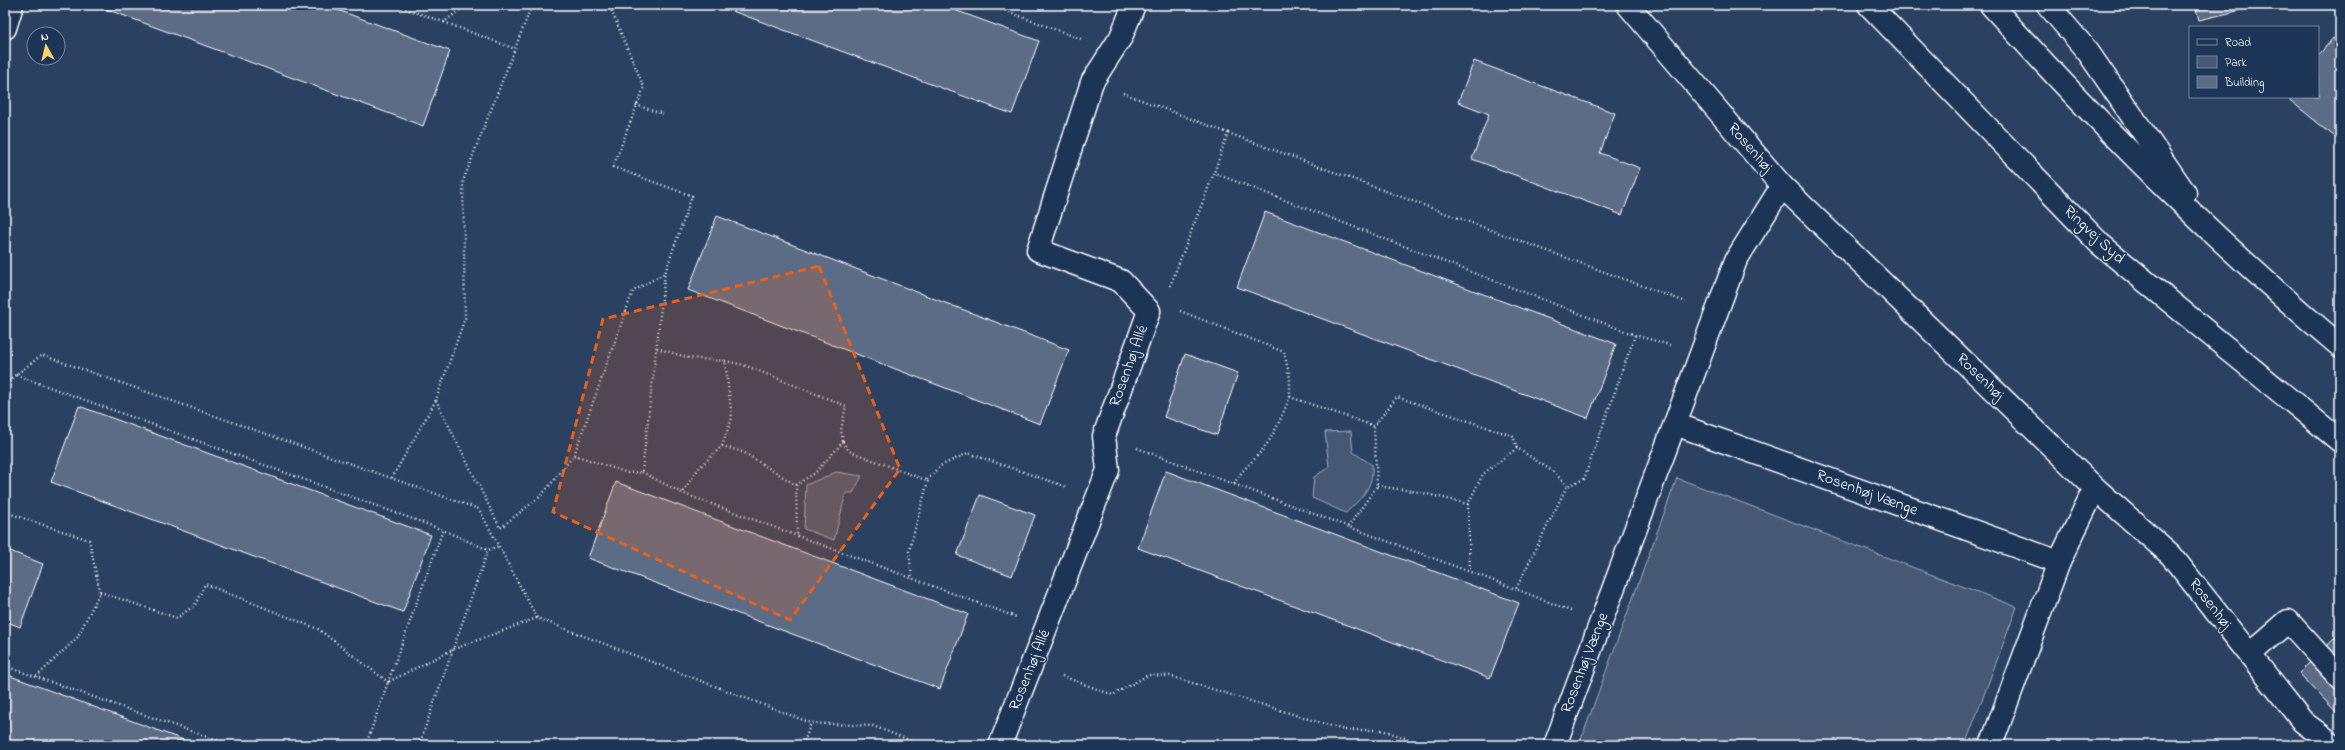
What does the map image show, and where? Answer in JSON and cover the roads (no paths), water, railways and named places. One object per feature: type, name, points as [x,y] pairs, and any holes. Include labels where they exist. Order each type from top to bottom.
[{"type":"street","points":[[5,28],[12,5]]},
{"type":"street","name":"Rosenhøj Allé","points":[[1000,745],[1108,470],[1104,436],[1149,311],[1121,281],[1038,250],[1092,82],[1121,37],[1134,5]]},
{"type":"street","name":"Rosenhøj","points":[[1628,5],[1782,186],[2095,488],[2171,555],[2303,722],[2334,745]]},
{"type":"street","name":"Ringvej Syd","points":[[1869,5],[2100,244],[2340,441]]},
{"type":"street","points":[[1991,5],[2056,78],[2216,238],[2340,346]]},
{"type":"street","points":[[2048,5],[2088,52],[2216,238]]},
{"type":"street","name":"Rosenhøj Vænge","points":[[1555,745],[1736,260],[1782,186]]},
{"type":"street","name":"Rosenhøj Vænge","points":[[1675,424],[2059,562]]},
{"type":"street","points":[[1991,745],[2059,562],[2095,488]]},
{"type":"street","points":[[2250,654],[2288,621],[2340,678]]}]
